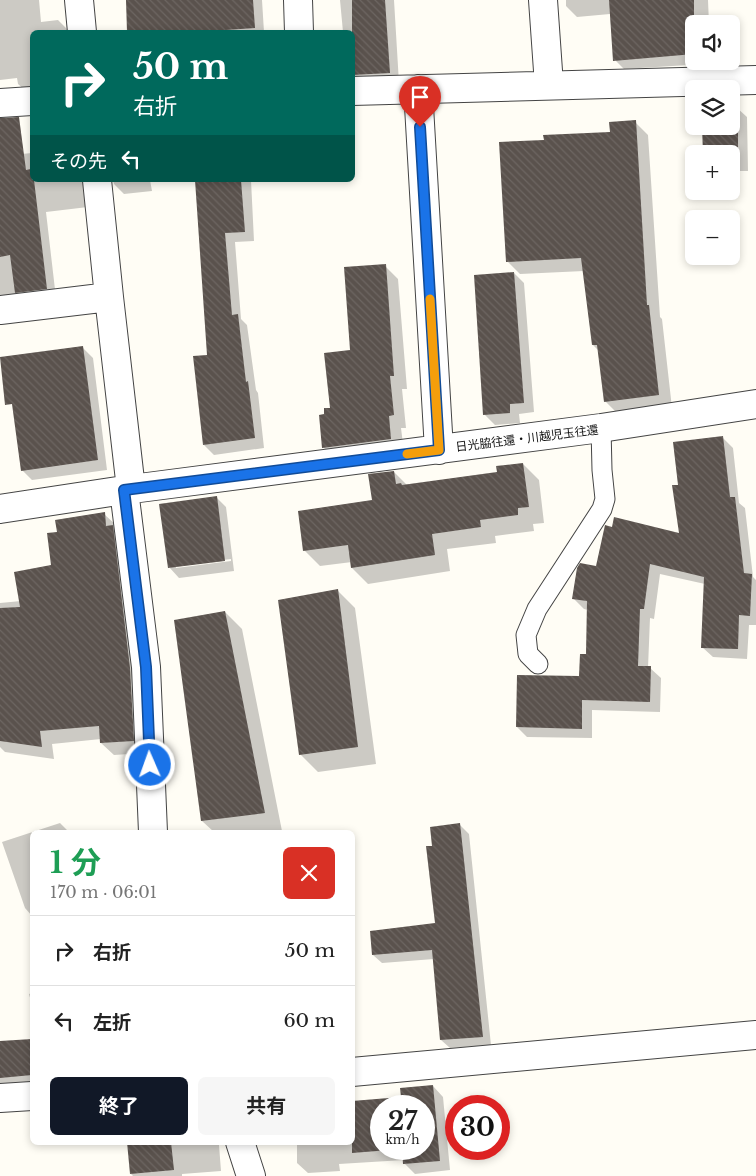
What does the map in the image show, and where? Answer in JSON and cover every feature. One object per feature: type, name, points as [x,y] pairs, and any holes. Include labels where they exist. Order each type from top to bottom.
[{"type":"street","points":[[79,0],[82,30]]},
{"type":"street","points":[[298,0],[299,30]]},
{"type":"street","points":[[543,0],[549,85]]},
{"type":"street","points":[[355,91],[756,80]]},
{"type":"street","points":[[418,89],[439,450]]},
{"type":"street","points":[[0,104],[30,101]]},
{"type":"street","points":[[97,182],[146,667],[153,830]]},
{"type":"street","points":[[0,310],[109,297]]},
{"type":"street","name":"日光脇往還・川越児玉往還","points":[[0,509],[127,490],[601,428],[756,404]]},
{"type":"street","points":[[355,1072],[756,1035]]},
{"type":"street","points":[[0,1098],[30,1096]]},
{"type":"street","points":[[241,1145],[251,1176]]},
{"type":"lane","points":[[538,664],[528,654],[526,635],[537,609],[602,509],[606,499],[602,470],[601,428]]},
{"type":"building","points":[[126,0],[253,0],[255,28],[226,30],[127,30]]},
{"type":"building","points":[[352,0],[385,0],[390,73],[355,75],[355,30],[352,30]]},
{"type":"building","points":[[609,0],[694,0],[694,15],[685,15],[685,55],[613,61]]},
{"type":"building","points":[[19,117],[26,170],[30,169],[30,182],[34,182],[47,289],[15,293],[10,255],[0,257],[0,118]]},
{"type":"building","points":[[636,120],[647,305],[649,305],[659,395],[604,402],[597,345],[592,345],[581,258],[506,262],[499,142],[544,140],[543,135],[610,132],[609,122]]},
{"type":"building","points":[[702,135],[738,135],[738,145],[703,145]]},
{"type":"building","points":[[195,182],[241,182],[245,232],[225,233],[232,315],[238,314],[255,438],[203,445],[193,356],[207,355]]},
{"type":"building","points":[[386,264],[394,376],[390,376],[394,415],[389,416],[391,439],[322,448],[319,415],[324,414],[324,408],[330,408],[324,353],[350,350],[344,267]]},
{"type":"building","points":[[514,272],[524,403],[510,404],[510,413],[483,415],[474,275]]},
{"type":"building","points":[[83,346],[98,460],[21,471],[12,404],[5,405],[0,357]]},
{"type":"building","points":[[723,436],[730,497],[735,497],[744,573],[752,574],[750,616],[739,615],[738,649],[701,648],[704,577],[650,564],[644,609],[640,609],[638,666],[651,666],[650,702],[582,700],[582,729],[516,727],[517,675],[579,676],[580,654],[586,654],[587,601],[572,599],[577,568],[580,563],[596,566],[605,525],[612,527],[614,517],[679,533],[672,485],[678,485],[673,442]]},
{"type":"building","points":[[523,463],[529,507],[518,508],[518,515],[480,520],[481,527],[432,534],[435,555],[351,568],[348,545],[303,551],[298,511],[372,500],[368,474],[394,471],[396,484],[401,483],[402,485],[497,472],[496,466]]},
{"type":"building","points":[[217,496],[225,561],[168,568],[159,504]]},
{"type":"building","points":[[105,512],[106,526],[113,525],[130,668],[134,741],[100,743],[99,726],[40,731],[42,747],[0,741],[0,608],[20,607],[14,572],[51,565],[47,533],[57,532],[55,520]]},
{"type":"building","points":[[338,589],[358,747],[299,755],[278,600]]},
{"type":"building","points":[[225,611],[265,813],[201,821],[174,620]]},
{"type":"building","points":[[460,823],[483,1037],[440,1040],[432,950],[372,955],[370,931],[435,923],[426,846],[432,846],[430,827]]},
{"type":"building","points":[[30,1039],[30,1075],[0,1078],[0,1041]]},
{"type":"building","points":[[433,1085],[434,1095],[401,1095],[400,1088]]},
{"type":"building","points":[[370,1100],[370,1152],[352,1153],[352,1145],[355,1145],[355,1101]]},
{"type":"building","points":[[435,1107],[440,1161],[403,1164],[403,1160],[435,1160]]},
{"type":"building","points":[[127,1145],[171,1145],[174,1170],[130,1174]]},
{"type":"slow traffic","points":[[407,454],[439,450],[430,299]]},
{"type":"route","points":[[150,765],[146,667],[124,490],[439,450],[420,127]]}]
